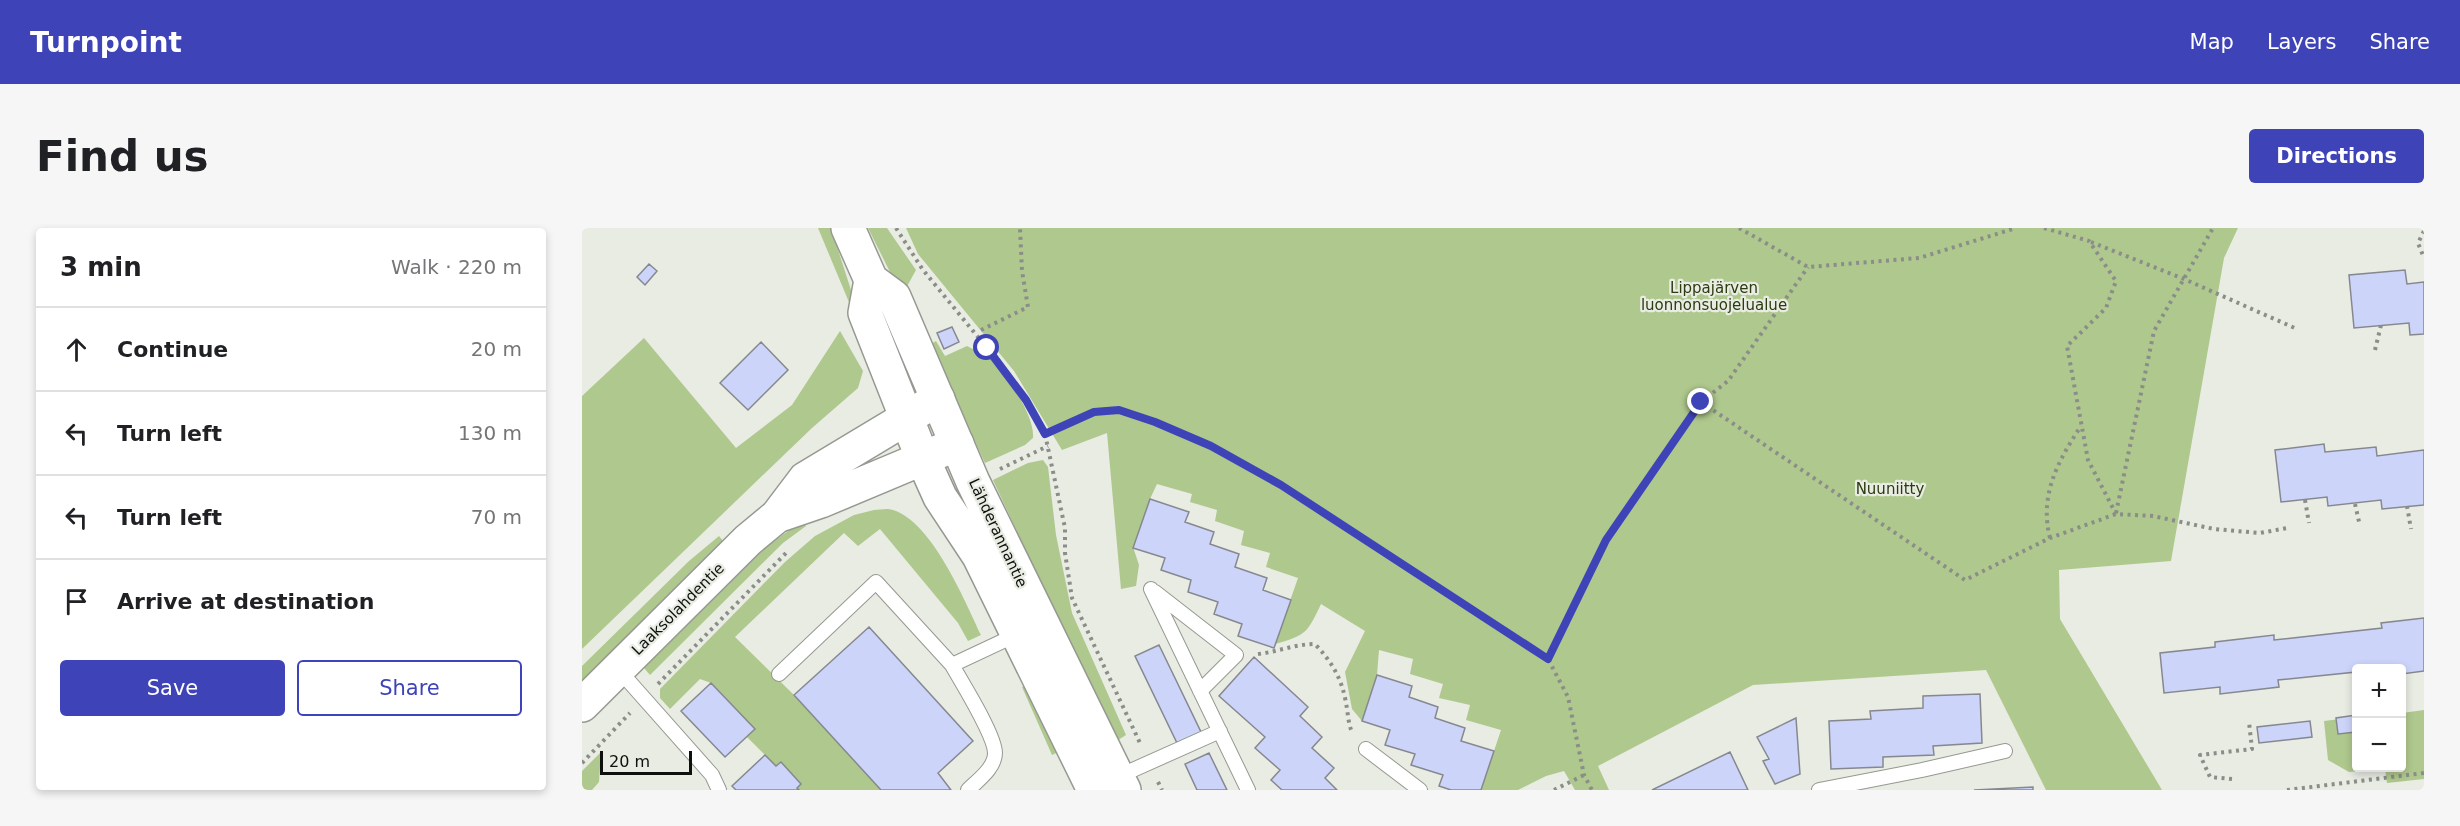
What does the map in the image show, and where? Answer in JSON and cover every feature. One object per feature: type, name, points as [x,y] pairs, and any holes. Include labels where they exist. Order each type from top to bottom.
[{"type":"main road","name":"Lähderannantie","points":[[848,228],[871,280],[894,297],[957,444],[1030,628],[1103,787]]},
{"type":"main road","name":"Lähderannantie","points":[[871,280],[865,313],[905,417],[940,497],[1030,628]]},
{"type":"main road","name":"Laaksolahdentie","points":[[582,705],[748,540],[777,516],[805,479],[938,399]]},
{"type":"main road","name":"Laaksolahdentie","points":[[777,516],[821,501],[957,444]]},
{"type":"lane","points":[[779,674],[876,582],[952,665],[986,726],[995,753],[988,770],[968,790]]},
{"type":"lane","points":[[1200,691],[1236,655],[1151,589],[1200,691],[1220,731],[1248,790]]},
{"type":"lane","points":[[952,665],[1030,628]]},
{"type":"lane","points":[[618,669],[712,775],[719,790]]},
{"type":"lane","points":[[1103,787],[1220,731]]},
{"type":"lane","points":[[1366,749],[1420,790]]},
{"type":"lane","points":[[1819,790],[1922,771],[2005,751]]},
{"type":"path","points":[[896,228],[922,270],[987,348],[1026,400],[1045,434],[1065,528],[1065,553],[1072,598],[1162,790]]},
{"type":"path","points":[[981,330],[1028,307],[1022,271],[1020,228]]},
{"type":"path","points":[[1739,228],[1808,267],[1919,258],[2016,228]]},
{"type":"path","points":[[2044,228],[2089,241],[2184,279],[2297,329]]},
{"type":"path","points":[[2116,514],[2154,331],[2213,228]]},
{"type":"path","points":[[2424,231],[2418,243],[2424,258]]},
{"type":"path","points":[[2089,241],[2116,281],[2106,308],[2067,346],[2088,460],[2116,514]]},
{"type":"path","points":[[1548,659],[1606,540],[1701,402],[1728,381],[1808,267]]},
{"type":"path","points":[[2374,350],[2381,326]]},
{"type":"path","points":[[1701,402],[1965,580],[2050,538],[2116,514],[2153,516],[2214,529],[2260,533],[2287,528]]},
{"type":"path","points":[[1045,434],[1094,412],[1119,410],[1155,422],[1211,446],[1281,485],[1548,659],[1568,697],[1584,775],[1592,790]]},
{"type":"path","points":[[2050,538],[2047,526],[2048,496],[2058,460],[2081,425]]},
{"type":"path","points":[[2305,500],[2309,523]]},
{"type":"path","points":[[2355,504],[2360,526]]},
{"type":"path","points":[[2407,506],[2411,529]]},
{"type":"path","points":[[582,763],[790,550]]},
{"type":"path","points":[[1236,655],[1275,652],[1298,644],[1315,644],[1330,660],[1342,684],[1349,726],[1366,749]]},
{"type":"path","points":[[2232,779],[2210,777],[2200,755],[2252,749],[2249,722]]},
{"type":"path","points":[[2287,790],[2424,773]]},
{"type":"path","points":[[1554,790],[1584,775]]},
{"type":"path","points":[[1564,790],[1567,784]]},
{"type":"green space","points":[[818,228],[831,228],[860,318],[856,319]]},
{"type":"green space","points":[[868,228],[887,228],[916,270],[905,290],[898,288]]},
{"type":"green space","name":"Nuuniitty","points":[[906,228],[2238,228],[2224,258],[2171,561],[2059,570],[2060,619],[2162,790],[2046,790],[1986,670],[1753,685],[1598,766],[1609,790],[1575,790],[1564,771],[1546,776],[1518,790],[1481,790],[1501,730],[1466,720],[1470,705],[1439,698],[1443,684],[1410,674],[1413,659],[1379,650],[1377,675],[1362,721],[1352,709],[1345,672],[1365,631],[1321,604],[1305,632],[1275,644],[1298,578],[1266,567],[1270,553],[1241,545],[1244,531],[1215,521],[1217,510],[1190,502],[1192,494],[1157,484],[1134,550],[1139,565],[1136,586],[1121,589],[1107,433],[1062,450],[1014,371],[918,254]]},
{"type":"green space","points":[[840,331],[863,371],[858,388],[812,428],[582,649],[582,396],[644,338],[736,448],[792,405]]},
{"type":"green space","points":[[936,341],[945,356],[967,346],[992,360],[1012,385],[1025,408],[1030,419],[1033,438],[1025,445],[985,463],[929,345]]},
{"type":"green space","points":[[1043,460],[1048,467],[1056,535],[1072,613],[1126,735],[1115,742],[993,480],[1028,463]]},
{"type":"green space","points":[[874,510],[893,510],[907,517],[921,530],[946,564],[981,635],[968,641],[958,623],[880,529],[858,546],[844,533],[735,637],[794,695],[881,790],[799,790],[797,788],[801,784],[781,762],[776,766],[747,737],[754,729],[711,683],[700,679],[670,709],[660,698],[660,689],[785,562],[815,536],[854,515]]},
{"type":"green space","points":[[803,521],[806,526],[783,543],[650,675],[644,668],[646,662],[740,569]]},
{"type":"green space","points":[[719,536],[724,542],[582,682],[582,666],[689,561]]},
{"type":"green space","points":[[1033,682],[1065,749],[1052,755],[1022,687]]},
{"type":"green space","points":[[2424,710],[2424,779],[2387,783],[2385,772],[2406,772],[2406,712]]},
{"type":"green space","points":[[2352,718],[2352,772],[2328,760],[2324,721]]},
{"type":"green space","points":[[601,752],[599,782],[592,790],[582,790],[582,771]]},
{"type":"building","points":[[649,264],[657,271],[645,285],[637,277]]},
{"type":"building","points":[[2405,270],[2407,284],[2424,282],[2424,334],[2410,335],[2409,323],[2354,328],[2349,275]]},
{"type":"building","points":[[952,327],[959,342],[944,349],[937,333]]},
{"type":"building","points":[[761,342],[788,370],[748,410],[720,383]]},
{"type":"building","points":[[2324,444],[2325,452],[2376,447],[2377,456],[2424,450],[2424,505],[2382,509],[2381,500],[2328,506],[2327,497],[2281,502],[2275,450]]},
{"type":"building","points":[[1150,499],[1189,512],[1185,522],[1214,532],[1210,544],[1239,554],[1235,567],[1267,578],[1263,590],[1291,600],[1274,648],[1238,636],[1242,624],[1214,614],[1218,602],[1188,592],[1191,580],[1161,570],[1165,558],[1133,548]]},
{"type":"building","points":[[2424,618],[2424,671],[2406,673],[2406,664],[2352,664],[2352,672],[2278,680],[2279,687],[2220,694],[2220,687],[2164,693],[2160,653],[2215,647],[2215,642],[2274,635],[2274,640],[2382,628],[2381,623]]},
{"type":"building","points":[[869,627],[973,741],[938,773],[951,790],[881,790],[794,695]]},
{"type":"building","points":[[1159,645],[1201,732],[1177,743],[1135,656]]},
{"type":"building","points":[[1254,657],[1308,707],[1300,716],[1322,737],[1312,748],[1334,768],[1325,778],[1337,790],[1282,790],[1271,780],[1280,770],[1255,748],[1265,737],[1219,696]]},
{"type":"building","points":[[1377,675],[1412,686],[1409,697],[1438,707],[1435,718],[1465,728],[1461,741],[1494,751],[1481,790],[1451,790],[1439,786],[1443,775],[1411,765],[1415,754],[1385,745],[1390,730],[1362,721]]},
{"type":"building","points":[[711,683],[755,729],[725,757],[681,711]]},
{"type":"building","points":[[1980,694],[1982,743],[1933,746],[1934,755],[1883,757],[1883,767],[1831,769],[1829,721],[1871,719],[1870,711],[1923,708],[1923,696]]},
{"type":"building","points":[[2352,716],[2352,732],[2338,734],[2336,718]]},
{"type":"building","points":[[1796,718],[1800,774],[1775,784],[1763,761],[1769,759],[1757,737]]},
{"type":"building","points":[[2310,721],[2312,737],[2259,743],[2257,727]]},
{"type":"building","points":[[1730,752],[1748,790],[1652,790]]},
{"type":"building","points":[[1209,753],[1227,790],[1197,790],[1185,764]]},
{"type":"building","points":[[765,755],[776,766],[781,762],[801,784],[797,788],[799,790],[736,790],[732,786]]},
{"type":"building","points":[[2033,787],[2033,790],[1974,790]]},
{"type":"route","points":[[987,348],[1026,400],[1045,434],[1094,412],[1119,410],[1155,422],[1211,446],[1281,485],[1548,659],[1606,540],[1701,402]]},
{"type":"park label","name":"Lippajärven luonnonsuojelualue","points":[[1714,296]]}]
